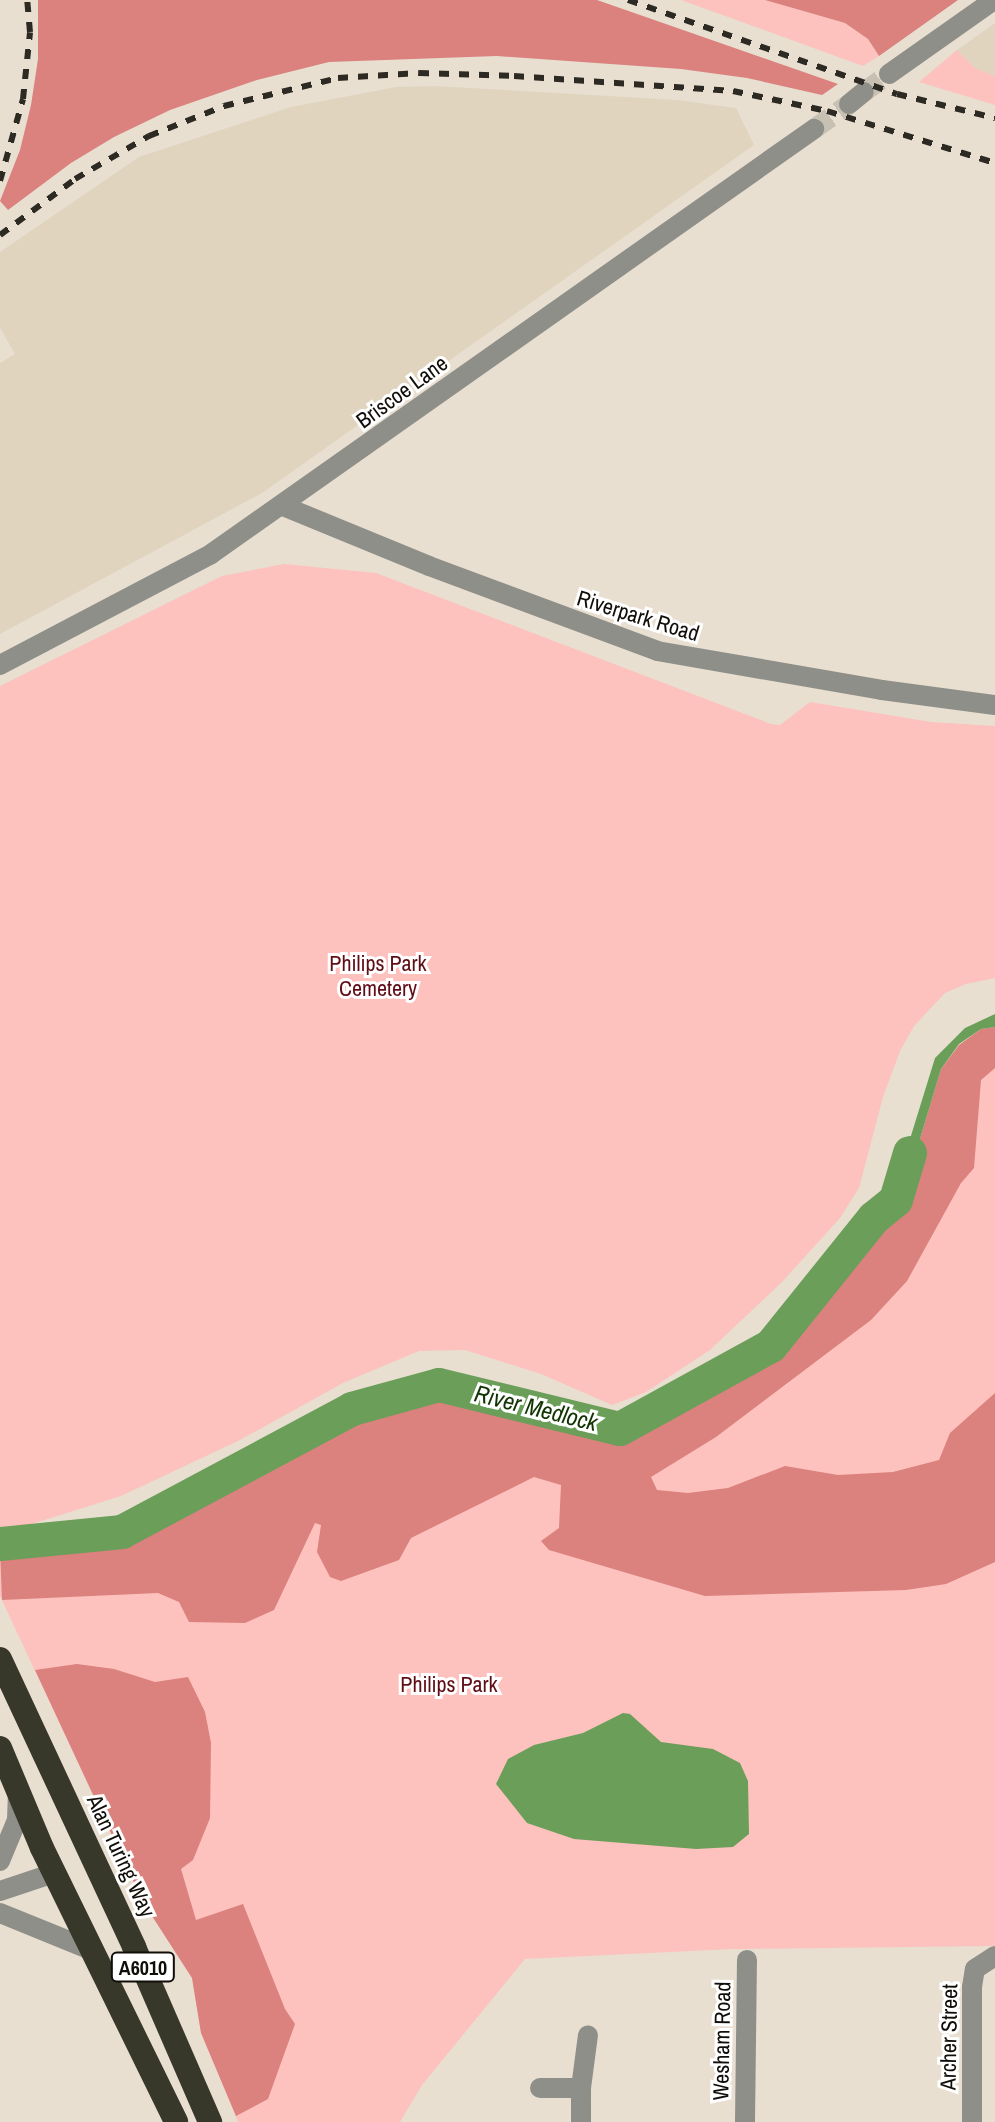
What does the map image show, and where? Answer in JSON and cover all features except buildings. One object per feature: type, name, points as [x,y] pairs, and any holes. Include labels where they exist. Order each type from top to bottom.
[{"type":"highway","name":"Alan Turing Way","points":[[0,1659],[93,1857],[210,2122]]},
{"type":"highway","name":"A6010","points":[[0,1748],[54,1873],[176,2122]]},
{"type":"highway","points":[[54,1873],[93,1857]]},
{"type":"street","points":[[889,74],[994,0]]},
{"type":"street","name":"Briscoe Lane","points":[[0,665],[211,554],[814,129]]},
{"type":"street","name":"Riverpark Road","points":[[283,506],[657,651],[882,690],[995,705]]},
{"type":"street","points":[[0,1861],[17,1820],[18,1793]]},
{"type":"street","points":[[0,1891],[54,1873]]},
{"type":"street","points":[[0,1913],[91,1950]]},
{"type":"street","name":"Archer Street","points":[[972,2122],[972,1987],[975,1969],[991,1957]]},
{"type":"street","name":"Wesham Road","points":[[745,2122],[747,1960]]},
{"type":"street","points":[[581,2122],[581,2088],[588,2035]]},
{"type":"street","points":[[540,2088],[581,2088]]},
{"type":"shaded area","points":[[38,0],[597,0],[838,84],[822,95],[747,78],[681,69],[497,56],[329,62],[257,80],[170,110],[114,137],[71,163],[8,210],[0,201],[20,150],[31,105],[38,59]]},
{"type":"shaded area","points":[[765,0],[958,0],[879,56],[868,39],[845,23]]},
{"type":"shaded area","points":[[995,23],[995,76],[975,68],[957,50]]},
{"type":"shaded area","points":[[436,86],[678,100],[736,108],[754,145],[262,493],[0,634],[0,363],[15,354],[0,328],[0,252],[139,157],[291,107],[396,87]]},
{"type":"shaded area","points":[[995,1014],[995,1027],[981,1029],[959,1044],[941,1069],[901,1202],[893,1194],[935,1058],[965,1028]]},
{"type":"shaded area","points":[[995,1027],[995,1068],[981,1080],[974,1168],[961,1183],[907,1281],[871,1320],[716,1437],[651,1477],[657,1490],[688,1493],[728,1488],[785,1466],[838,1475],[893,1472],[939,1460],[950,1433],[995,1393],[995,1562],[946,1584],[906,1590],[705,1596],[549,1550],[541,1541],[559,1528],[561,1485],[534,1477],[411,1538],[399,1560],[341,1581],[330,1577],[317,1552],[321,1525],[315,1523],[274,1610],[245,1623],[189,1622],[179,1602],[158,1593],[2,1600],[0,1549],[123,1536],[355,1412],[439,1388],[620,1432],[774,1348],[877,1220],[901,1202],[941,1069],[959,1045],[981,1029]]},
{"type":"shaded area","points":[[77,1664],[114,1669],[155,1682],[188,1677],[205,1712],[211,1743],[210,1818],[193,1860],[181,1869],[196,1920],[243,1904],[285,2009],[295,2024],[268,2099],[236,2116],[201,2033],[192,1978],[143,1902],[35,1670]]},
{"type":"shaded area","points":[[623,1713],[630,1714],[661,1742],[713,1749],[740,1763],[748,1781],[749,1834],[733,1847],[696,1849],[574,1839],[527,1823],[496,1784],[508,1759],[534,1745],[583,1733]]},
{"type":"green space","points":[[681,0],[765,0],[845,23],[868,39],[879,56],[863,66]]},
{"type":"green space","points":[[957,50],[975,68],[995,76],[995,105],[919,82]]},
{"type":"green space","name":"Philips Park Cemetery","points":[[284,564],[376,573],[771,724],[780,725],[810,702],[931,722],[995,726],[995,978],[966,984],[945,993],[914,1026],[900,1051],[883,1097],[859,1188],[840,1218],[782,1282],[710,1350],[646,1392],[612,1405],[541,1374],[465,1350],[419,1351],[343,1383],[238,1441],[121,1496],[0,1534],[0,686],[222,576]]},
{"type":"green space","name":"Philips Park","points":[[995,1027],[995,1946],[733,1949],[525,1959],[422,2085],[400,2122],[238,2122],[201,2033],[192,1978],[143,1902],[0,1596],[0,1549],[123,1536],[355,1412],[439,1388],[620,1432],[774,1348],[877,1220],[901,1202],[941,1069]]},
{"type":"waterway","name":"River Medlock","points":[[0,1544],[122,1532],[352,1409],[439,1385],[620,1429],[771,1346],[874,1218],[896,1200],[910,1153]]},
{"type":"tunnel","points":[[864,92],[889,74]]},
{"type":"tunnel","points":[[814,129],[849,104]]},
{"type":"railway","points":[[0,181],[23,99],[30,32],[27,0]]},
{"type":"railway","points":[[628,0],[897,94],[995,118]]},
{"type":"railway","points":[[0,235],[75,179],[149,136],[224,106],[338,78],[419,73],[514,76],[733,91],[827,111],[995,163]]}]
